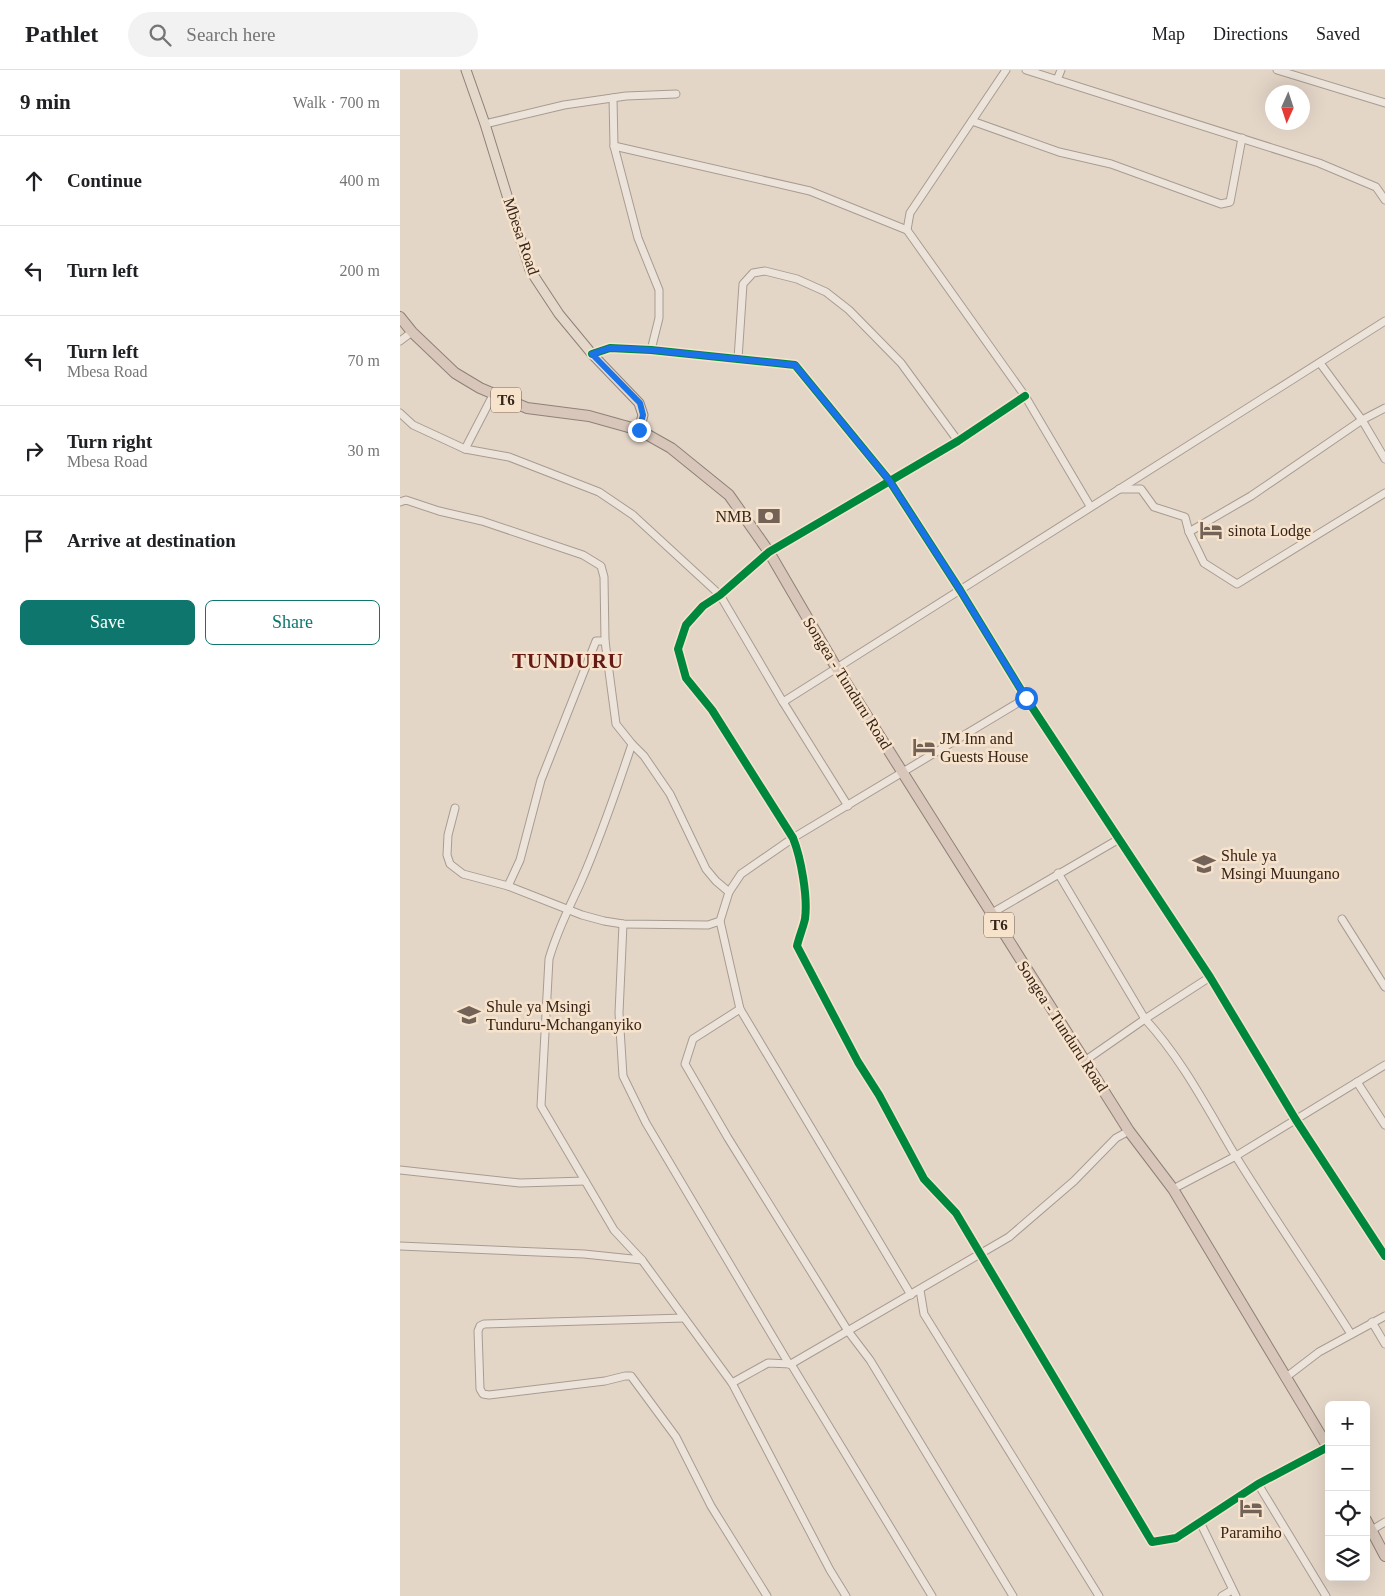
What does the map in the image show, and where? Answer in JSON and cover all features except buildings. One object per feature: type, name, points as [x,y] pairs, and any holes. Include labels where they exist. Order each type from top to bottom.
[{"type":"highway","name":"T6","points":[[400,317],[412,332],[455,373],[493,395],[527,408],[589,416],[639,430]]},
{"type":"highway","name":"Songea - Tunduru Road","points":[[639,430],[671,448],[729,495],[770,552],[836,667],[1086,1060],[1129,1131],[1172,1189],[1327,1446]]},
{"type":"highway","points":[[1370,1527],[1385,1556]]},
{"type":"main road","name":"Mbesa Road","points":[[466,70],[485,124],[530,270],[559,314],[592,354],[640,403],[643,415],[639,430]]},
{"type":"street","points":[[907,230],[910,213],[1006,70]]},
{"type":"street","points":[[1026,70],[1319,163],[1376,187],[1385,200]]},
{"type":"street","points":[[1057,80],[1060,70]]},
{"type":"street","points":[[1276,70],[1385,103]]},
{"type":"street","points":[[485,124],[564,105],[626,96],[676,94]]},
{"type":"street","points":[[613,98],[614,146],[638,238],[659,290],[659,318],[651,350]]},
{"type":"street","points":[[972,121],[1059,152],[1111,164],[1222,204],[1230,202],[1242,138]]},
{"type":"street","points":[[614,146],[810,191],[907,230],[1025,396],[1090,506]]},
{"type":"street","points":[[738,359],[744,284],[753,273],[764,271],[797,279],[826,292],[849,310],[900,363],[958,441]]},
{"type":"street","points":[[783,702],[1385,321]]},
{"type":"street","points":[[400,341],[412,332]]},
{"type":"street","points":[[592,354],[610,348],[651,350],[795,365],[889,480],[960,590],[1026,698],[1210,977],[1296,1120],[1385,1256]]},
{"type":"street","points":[[1320,363],[1362,420],[1385,459]]},
{"type":"street","points":[[465,449],[493,395]]},
{"type":"street","points":[[1025,396],[958,441],[770,552],[720,595],[704,606],[686,625],[678,649],[686,678],[712,710],[793,838],[799,853],[805,919],[797,946],[858,1062],[879,1095],[924,1179],[956,1213],[1152,1542],[1176,1538],[1258,1484],[1325,1450]]},
{"type":"street","points":[[1189,532],[1251,496],[1362,420],[1385,408]]},
{"type":"street","points":[[400,413],[413,425],[465,449],[509,457],[599,492],[633,515],[720,595],[783,702],[848,806]]},
{"type":"street","points":[[1118,489],[1141,489],[1154,507],[1185,516],[1189,532],[1204,563],[1237,584],[1385,493]]},
{"type":"street","points":[[400,502],[406,500],[439,511],[482,521],[583,555],[601,566],[604,577],[605,641],[616,724],[644,756],[670,794],[706,869],[729,892]]},
{"type":"street","points":[[508,886],[520,860],[541,780],[582,675],[596,641],[605,641]]},
{"type":"street","points":[[911,1295],[740,1009],[720,921],[729,892],[741,874],[793,838],[1026,698]]},
{"type":"street","points":[[632,744],[613,802],[579,885],[567,909],[549,959],[542,1106],[614,1230],[642,1260],[732,1383],[830,1570],[846,1596]]},
{"type":"street","points":[[455,808],[447,845],[447,854],[450,864],[463,874],[508,886],[604,921],[623,924],[695,926],[708,925],[720,921]]},
{"type":"street","points":[[992,913],[1118,839]]},
{"type":"street","points":[[1058,873],[1145,1019],[1163,1038],[1179,1060],[1236,1156],[1351,1334]]},
{"type":"street","points":[[1342,919],[1385,987]]},
{"type":"street","points":[[623,924],[619,1014],[623,1076],[646,1123],[932,1596]]},
{"type":"street","points":[[1086,1060],[1210,977]]},
{"type":"street","points":[[740,1009],[693,1039],[685,1064],[728,1138],[848,1331],[870,1360],[1013,1596]]},
{"type":"street","points":[[1172,1189],[1236,1156],[1385,1065]]},
{"type":"street","points":[[1357,1082],[1385,1125]]},
{"type":"street","points":[[732,1383],[768,1363],[790,1364],[1009,1237],[1074,1181],[1116,1138],[1129,1131]]},
{"type":"street","points":[[400,1170],[520,1183],[585,1180]]},
{"type":"street","points":[[400,1246],[584,1254],[642,1260]]},
{"type":"street","points":[[920,1290],[924,1314],[1099,1596]]},
{"type":"street","points":[[1285,1378],[1319,1352],[1385,1316]]},
{"type":"street","points":[[684,1318],[484,1324],[480,1326],[478,1332],[480,1388],[483,1394],[488,1395],[605,1381],[631,1376],[676,1437],[711,1506],[767,1596]]},
{"type":"street","points":[[1372,1322],[1385,1344]]},
{"type":"street","points":[[1258,1484],[1326,1596]]},
{"type":"street","points":[[1200,1522],[1234,1593],[1222,1596]]},
{"type":"street","points":[[1372,1530],[1385,1522]]},
{"type":"cycle path","points":[[592,354],[610,348],[651,350],[795,365],[889,480],[960,590],[1026,698],[1210,977],[1296,1120],[1385,1256]]},
{"type":"cycle path","points":[[1025,396],[958,441],[769,552],[720,595],[703,606],[686,625],[678,649],[686,678],[712,710],[793,838],[801,867],[806,900],[805,919],[797,946],[858,1062],[879,1095],[924,1179],[956,1213],[1152,1542],[1176,1538],[1258,1484],[1325,1449]]},
{"type":"place","name":"NMB","points":[[769,516]]},
{"type":"place","name":"sinota Lodge","points":[[1211,530]]},
{"type":"place","name":"JM Inn and Guests House","points":[[924,747]]},
{"type":"place","name":"Shule ya Msingi Muungano","points":[[1204,864]]},
{"type":"place","name":"Shule ya Msingi Tunduru-Mchanganyiko","points":[[469,1015]]},
{"type":"place","name":"Paramiho","points":[[1251,1508]]},
{"type":"district","name":"TUNDURU","points":[[568,661]]},
{"type":"route","points":[[639,430],[643,415],[640,403],[592,354],[610,348],[651,350],[795,365],[889,480],[960,590],[1026,698]]}]
